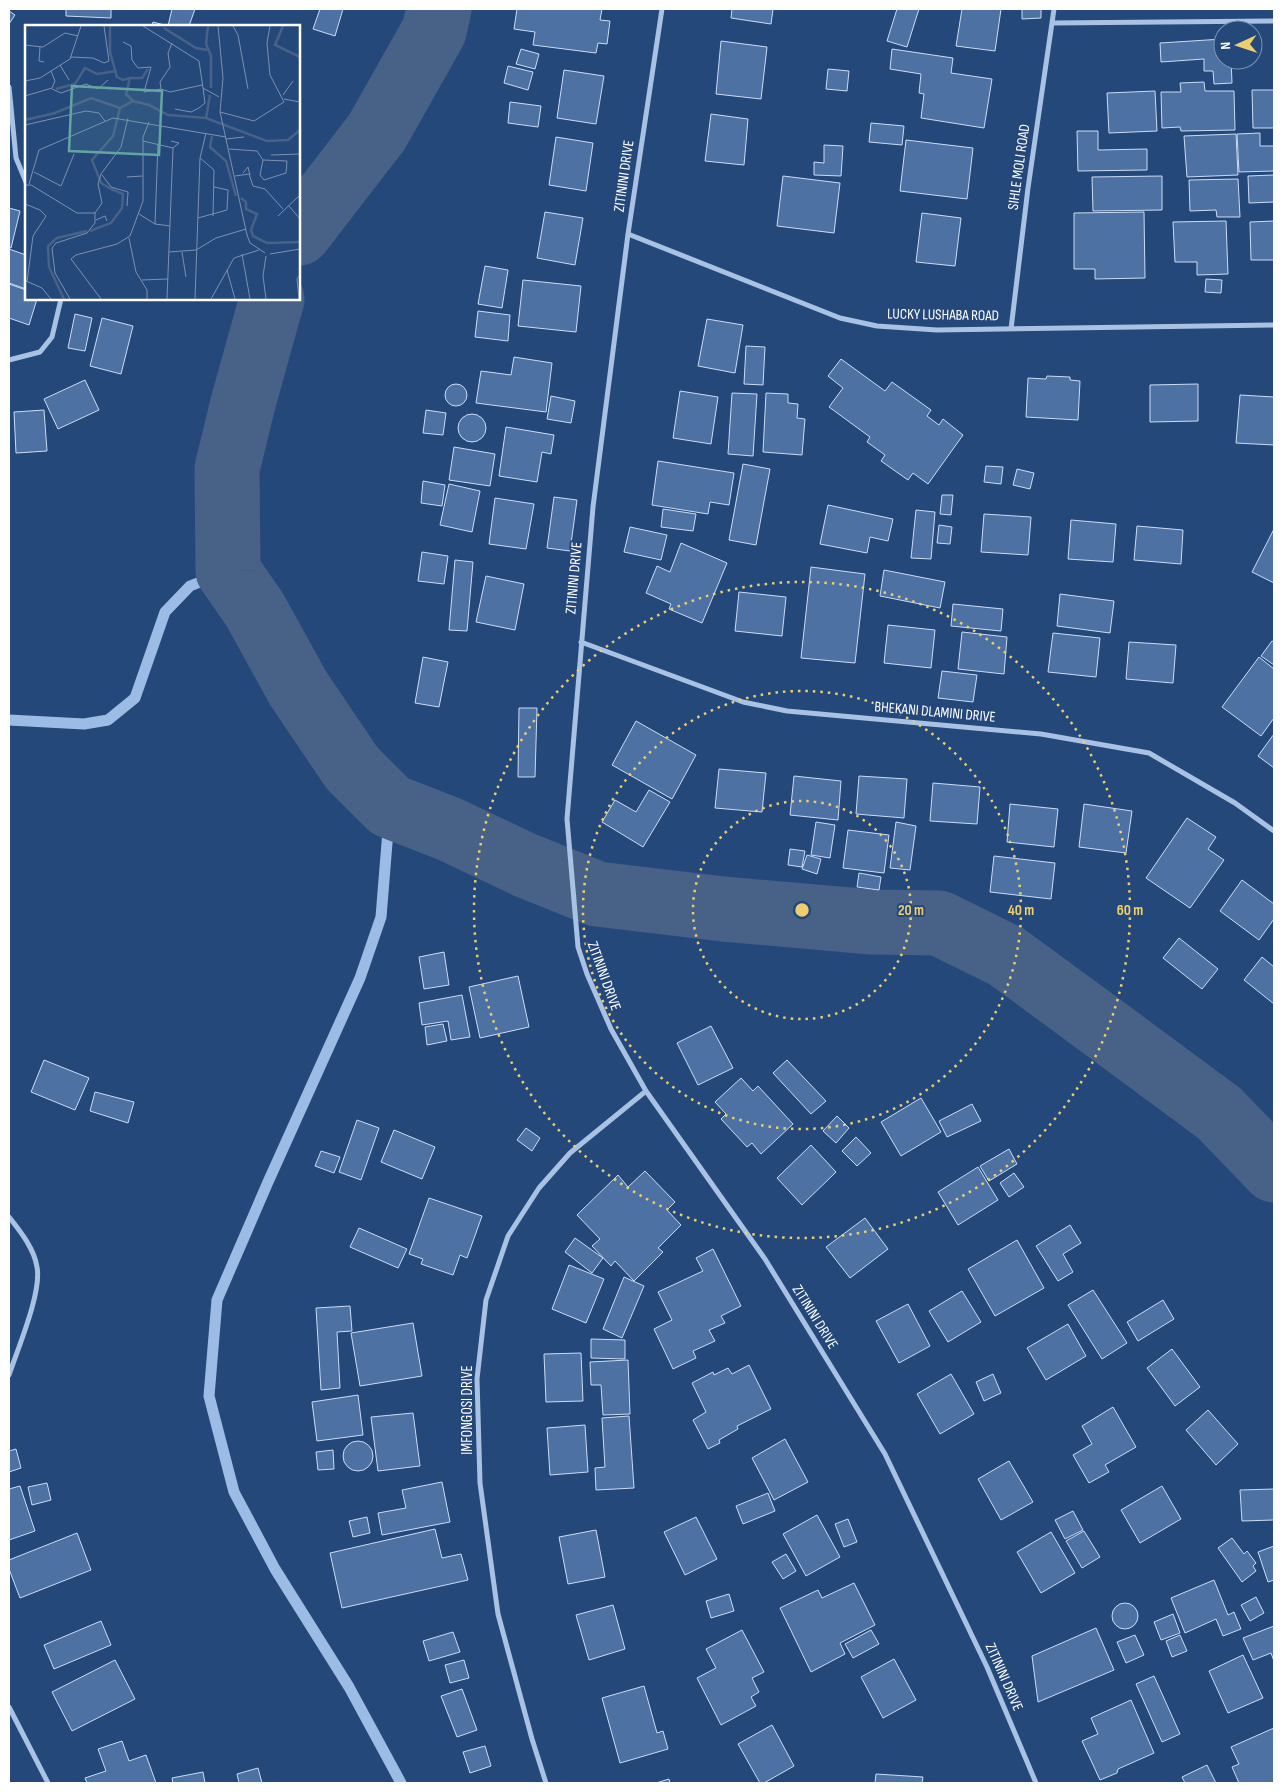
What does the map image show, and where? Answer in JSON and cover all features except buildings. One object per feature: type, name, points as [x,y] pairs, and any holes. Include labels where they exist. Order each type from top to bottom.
[{"type":"street","name":"ZITININI DRIVE","points":[[662,9],[628,234],[593,507],[567,819],[578,947],[587,974],[611,1029],[646,1091],[765,1259],[885,1454],[987,1667],[1036,1783]]},
{"type":"street","name":"SIHLE MOLI ROAD","points":[[1011,329],[1028,188],[1054,9]]},
{"type":"street","points":[[1052,23],[1274,21]]},
{"type":"street","points":[[9,87],[16,158],[25,180]]},
{"type":"street","name":"LUCKY LUSHABA ROAD","points":[[628,234],[840,318],[877,326],[937,330],[1274,325]]},
{"type":"street","points":[[9,360],[40,352],[52,336],[61,300]]},
{"type":"street","name":"BHEKANI DLAMINI DRIVE","points":[[581,642],[743,702],[787,711],[1041,734],[1150,753],[1235,803],[1274,831]]},
{"type":"street","name":"IMFONGOSI DRIVE","points":[[546,1783],[498,1614],[480,1483],[477,1379],[486,1300],[508,1236],[539,1188],[570,1153],[646,1091]]},
{"type":"street","points":[[9,1217],[30,1247],[37,1267],[37,1289],[9,1374]]},
{"type":"street","points":[[9,1707],[48,1783]]},
{"type":"waterway","points":[[300,232],[377,132],[434,31],[439,9]]},
{"type":"waterway","points":[[272,300],[227,469],[228,571],[255,610],[298,688],[352,768],[390,806],[449,829],[525,865],[597,894],[723,909],[872,922],[939,923],[1006,956],[1100,1025],[1219,1113],[1274,1170]]},
{"type":"waterway","points":[[9,720],[84,724],[108,720],[135,698],[165,612],[190,586],[228,571]]},
{"type":"waterway","points":[[390,806],[381,917],[360,978],[217,1300],[209,1396],[234,1492],[275,1569],[349,1687],[401,1783]]}]
